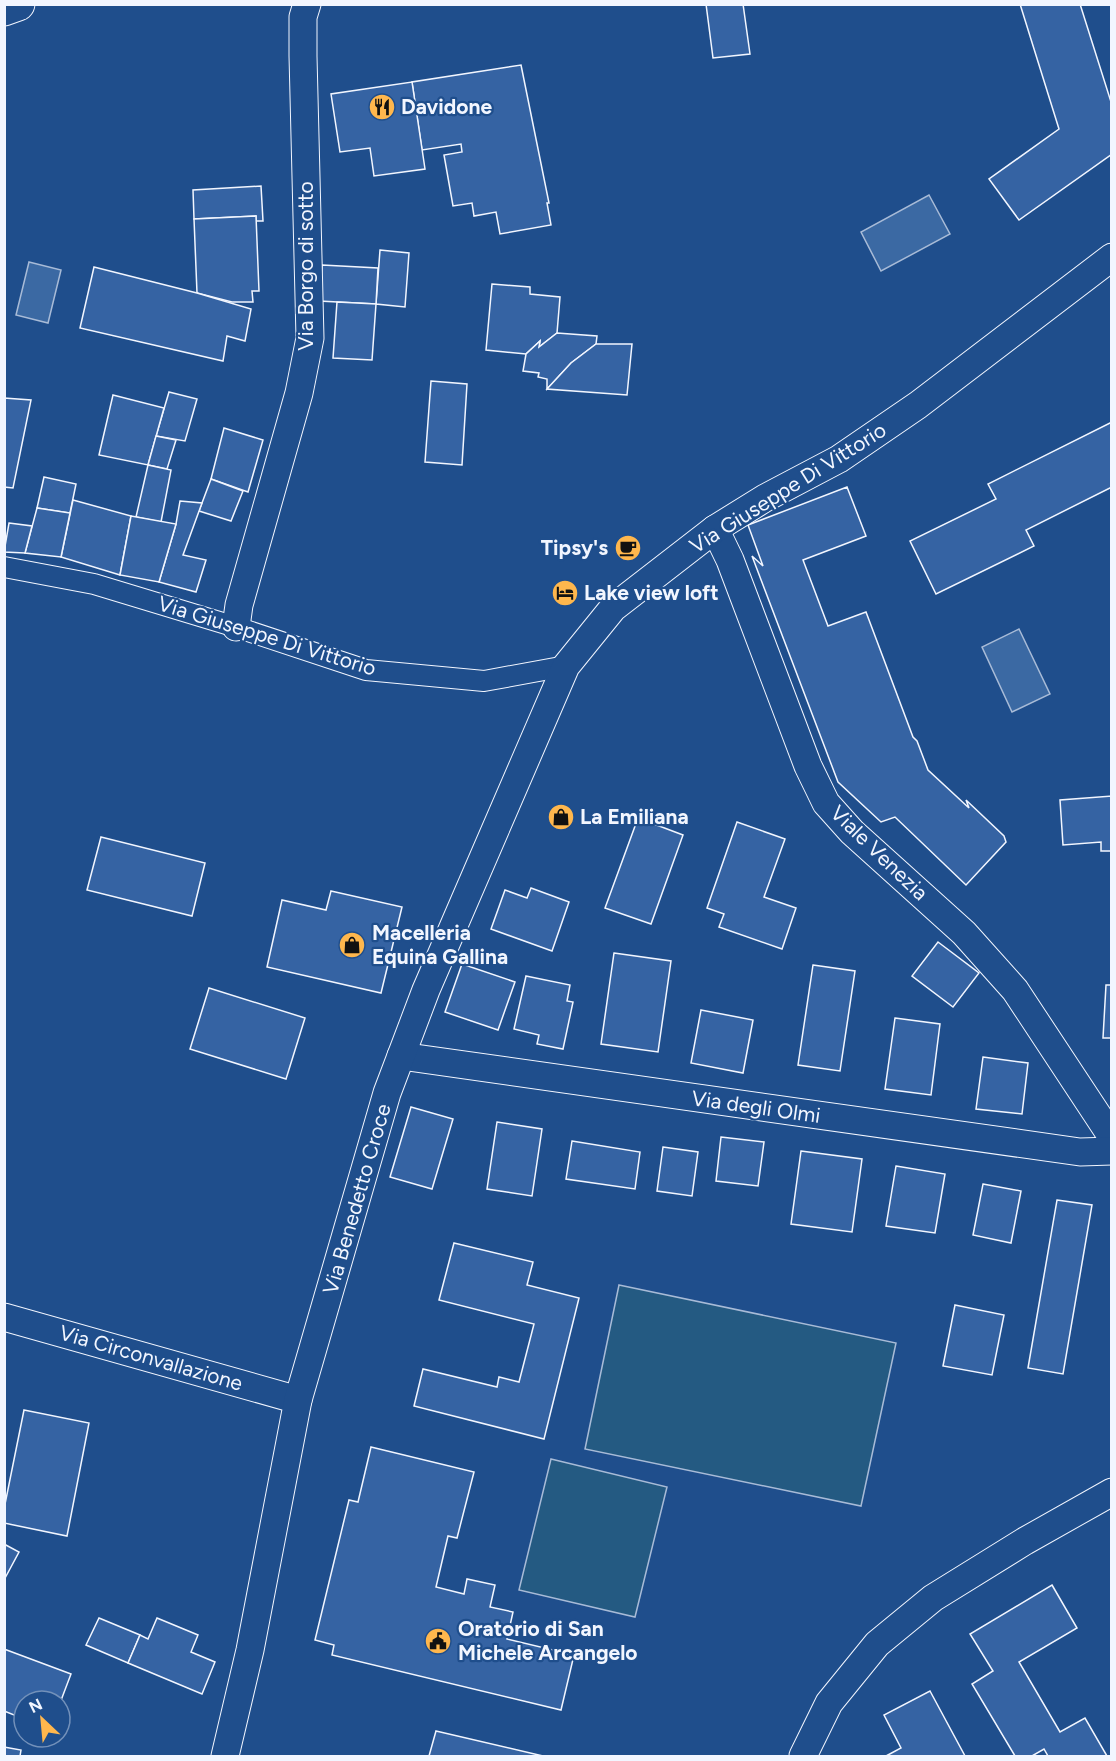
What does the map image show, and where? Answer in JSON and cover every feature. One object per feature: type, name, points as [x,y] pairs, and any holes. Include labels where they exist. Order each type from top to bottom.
[{"type":"main road","points":[[4,9],[18,4]]},
{"type":"street","name":"Via Borgo di sotto","points":[[236,627],[239,605],[299,393],[310,338],[303,56],[303,17],[307,4]]},
{"type":"street","name":"Via Giuseppe Di Vittorio","points":[[4,567],[94,584],[236,627],[366,670],[484,681],[566,666],[613,608],[715,529],[765,498],[848,453],[918,405],[1112,257]]},
{"type":"street","name":"Viale Venezia","points":[[715,529],[730,560],[808,766],[826,803],[852,832],[964,933],[1016,990],[1112,1137]]},
{"type":"street","name":"Via Benedetto Croce","points":[[225,1756],[250,1650],[298,1400],[387,1093],[426,990],[566,666]]},
{"type":"street","name":"Via degli Olmi","points":[[401,1056],[1080,1152],[1112,1151]]},
{"type":"street","name":"Via Circonvallazione","points":[[4,1317],[298,1400]]},
{"type":"street","points":[[803,1756],[829,1703],[877,1644],[933,1598],[1025,1541],[1112,1492]]},
{"type":"shaded area","points":[[929,195],[950,234],[881,271],[861,232]]},
{"type":"shaded area","points":[[29,262],[61,270],[48,323],[16,315]]},
{"type":"shaded area","points":[[1019,629],[1050,694],[1012,712],[982,647]]},
{"type":"shaded area","points":[[619,1285],[896,1343],[861,1506],[585,1449]]},
{"type":"shaded area","points":[[551,1459],[667,1487],[635,1617],[519,1590]]},
{"type":"building","points":[[706,4],[743,4],[750,54],[713,58]]},
{"type":"building","points":[[1020,4],[1080,4],[1112,105],[1112,154],[1019,220],[989,179],[1059,129]]},
{"type":"building","points":[[521,65],[549,203],[547,203],[551,225],[500,234],[496,212],[474,216],[472,203],[453,206],[444,155],[462,152],[461,144],[422,150],[412,82]]},
{"type":"building","points":[[412,82],[425,169],[374,176],[370,148],[340,152],[331,94]]},
{"type":"building","points":[[261,186],[263,221],[256,221],[256,216],[194,219],[193,190]]},
{"type":"building","points":[[256,216],[259,291],[252,291],[253,302],[232,302],[197,293],[194,219]]},
{"type":"building","points":[[380,250],[409,253],[405,307],[376,304]]},
{"type":"building","points":[[322,265],[378,268],[376,304],[319,301]]},
{"type":"building","points":[[94,267],[251,309],[245,341],[227,336],[223,361],[80,328]]},
{"type":"building","points":[[492,284],[530,287],[530,294],[560,297],[557,333],[539,347],[540,341],[526,354],[486,350]]},
{"type":"building","points":[[337,302],[376,304],[372,360],[333,358]]},
{"type":"building","points":[[557,333],[597,336],[596,344],[571,363],[547,389],[547,379],[538,377],[539,373],[523,371],[526,354],[540,341],[539,347]]},
{"type":"building","points":[[596,344],[632,344],[627,395],[547,389],[571,363]]},
{"type":"building","points":[[431,381],[467,384],[462,465],[425,462]]},
{"type":"building","points":[[169,392],[197,399],[185,441],[156,436]]},
{"type":"building","points":[[113,395],[164,408],[148,465],[99,455]]},
{"type":"building","points":[[4,398],[31,400],[13,488],[4,487]]},
{"type":"building","points":[[1112,422],[1112,487],[1026,530],[1034,546],[936,594],[910,541],[996,499],[988,484]]},
{"type":"building","points":[[224,428],[263,440],[248,492],[211,479]]},
{"type":"building","points":[[156,436],[176,440],[167,469],[148,465]]},
{"type":"building","points":[[148,465],[171,470],[161,522],[136,517]]},
{"type":"building","points":[[44,477],[76,484],[70,513],[37,508]]},
{"type":"building","points":[[211,479],[243,491],[231,521],[199,511]]},
{"type":"building","points":[[847,487],[866,536],[803,560],[828,626],[866,612],[913,737],[917,741],[928,770],[969,808],[966,800],[1004,836],[1006,842],[966,885],[895,817],[881,822],[838,782],[752,556],[763,566],[748,525]]},
{"type":"building","points":[[73,500],[131,516],[120,575],[61,557]]},
{"type":"building","points":[[180,501],[202,503],[183,555],[206,560],[196,592],[159,582],[176,524]]},
{"type":"building","points":[[37,508],[70,513],[61,557],[25,553]]},
{"type":"building","points":[[131,516],[176,524],[159,582],[120,575]]},
{"type":"building","points":[[9,523],[32,526],[25,553],[4,552]]},
{"type":"building","points":[[1112,796],[1112,851],[1101,851],[1101,842],[1063,845],[1060,800]]},
{"type":"building","points":[[638,818],[683,835],[651,924],[605,908]]},
{"type":"building","points":[[737,822],[785,839],[764,897],[796,908],[782,949],[719,927],[724,914],[707,908]]},
{"type":"building","points":[[101,837],[205,863],[192,916],[87,890]]},
{"type":"building","points":[[531,888],[569,902],[552,951],[491,929],[505,890],[527,898]]},
{"type":"building","points":[[331,891],[402,907],[381,993],[267,967],[282,900],[326,910]]},
{"type":"building","points":[[938,942],[979,973],[953,1007],[912,976]]},
{"type":"building","points":[[614,953],[671,961],[658,1052],[601,1044]]},
{"type":"building","points":[[462,964],[515,982],[498,1030],[445,1012]]},
{"type":"building","points":[[813,965],[855,971],[840,1071],[798,1065]]},
{"type":"building","points":[[526,976],[570,985],[567,1001],[573,1002],[563,1049],[537,1044],[539,1035],[514,1029]]},
{"type":"building","points":[[1106,985],[1112,985],[1112,1038],[1103,1038]]},
{"type":"building","points":[[209,988],[305,1018],[286,1079],[190,1049]]},
{"type":"building","points":[[701,1010],[753,1020],[743,1073],[691,1063]]},
{"type":"building","points":[[895,1018],[940,1024],[931,1095],[885,1089]]},
{"type":"building","points":[[983,1057],[1028,1063],[1022,1114],[976,1109]]},
{"type":"building","points":[[411,1107],[453,1119],[432,1189],[390,1177]]},
{"type":"building","points":[[497,1122],[542,1129],[532,1196],[487,1189]]},
{"type":"building","points":[[721,1137],[764,1142],[758,1186],[716,1181]]},
{"type":"building","points":[[572,1141],[640,1152],[635,1189],[566,1179]]},
{"type":"building","points":[[663,1147],[698,1152],[692,1196],[657,1191]]},
{"type":"building","points":[[801,1151],[862,1159],[852,1232],[791,1224]]},
{"type":"building","points":[[896,1166],[945,1174],[935,1233],[886,1226]]},
{"type":"building","points":[[983,1184],[1021,1191],[1011,1243],[973,1235]]},
{"type":"building","points":[[1057,1200],[1092,1205],[1063,1374],[1028,1368]]},
{"type":"building","points":[[454,1243],[533,1262],[527,1285],[579,1298],[544,1439],[414,1406],[423,1369],[497,1387],[499,1377],[519,1382],[534,1324],[439,1300]]},
{"type":"building","points":[[955,1305],[1004,1315],[992,1375],[943,1366]]},
{"type":"building","points":[[24,1410],[89,1423],[67,1536],[4,1523],[4,1509]]},
{"type":"building","points":[[371,1447],[474,1472],[457,1538],[448,1536],[436,1587],[464,1594],[467,1579],[495,1585],[490,1607],[513,1612],[507,1639],[574,1655],[561,1710],[332,1655],[334,1645],[315,1640],[349,1500],[358,1502]]},
{"type":"building","points":[[4,1544],[19,1552],[4,1580]]},
{"type":"building","points":[[1052,1585],[1077,1628],[1019,1662],[1060,1732],[1085,1718],[1107,1756],[1048,1756],[1044,1749],[1032,1756],[1015,1756],[972,1684],[993,1671],[970,1634]]},
{"type":"building","points":[[99,1618],[140,1635],[128,1663],[86,1645]]},
{"type":"building","points":[[157,1618],[198,1635],[191,1652],[215,1662],[202,1694],[128,1663],[140,1635],[148,1639]]},
{"type":"building","points":[[4,1649],[71,1674],[65,1689],[12,1689],[12,1714],[4,1711]]},
{"type":"building","points":[[930,1691],[965,1756],[886,1756],[901,1748],[884,1715]]},
{"type":"building","points":[[436,1731],[543,1756],[429,1756]]},
{"type":"building","points":[[4,1747],[21,1750],[20,1756],[4,1756]]},
{"type":"place","name":"Davidone","points":[[382,107]]},
{"type":"place","name":"Tipsy's","points":[[628,548]]},
{"type":"place","name":"Lake view loft","points":[[565,593]]},
{"type":"place","name":"La Emiliana","points":[[561,817]]},
{"type":"place","name":"Macelleria Equina Gallina","points":[[352,945]]},
{"type":"place","name":"Oratorio di San Michele Arcangelo","points":[[438,1641]]}]
